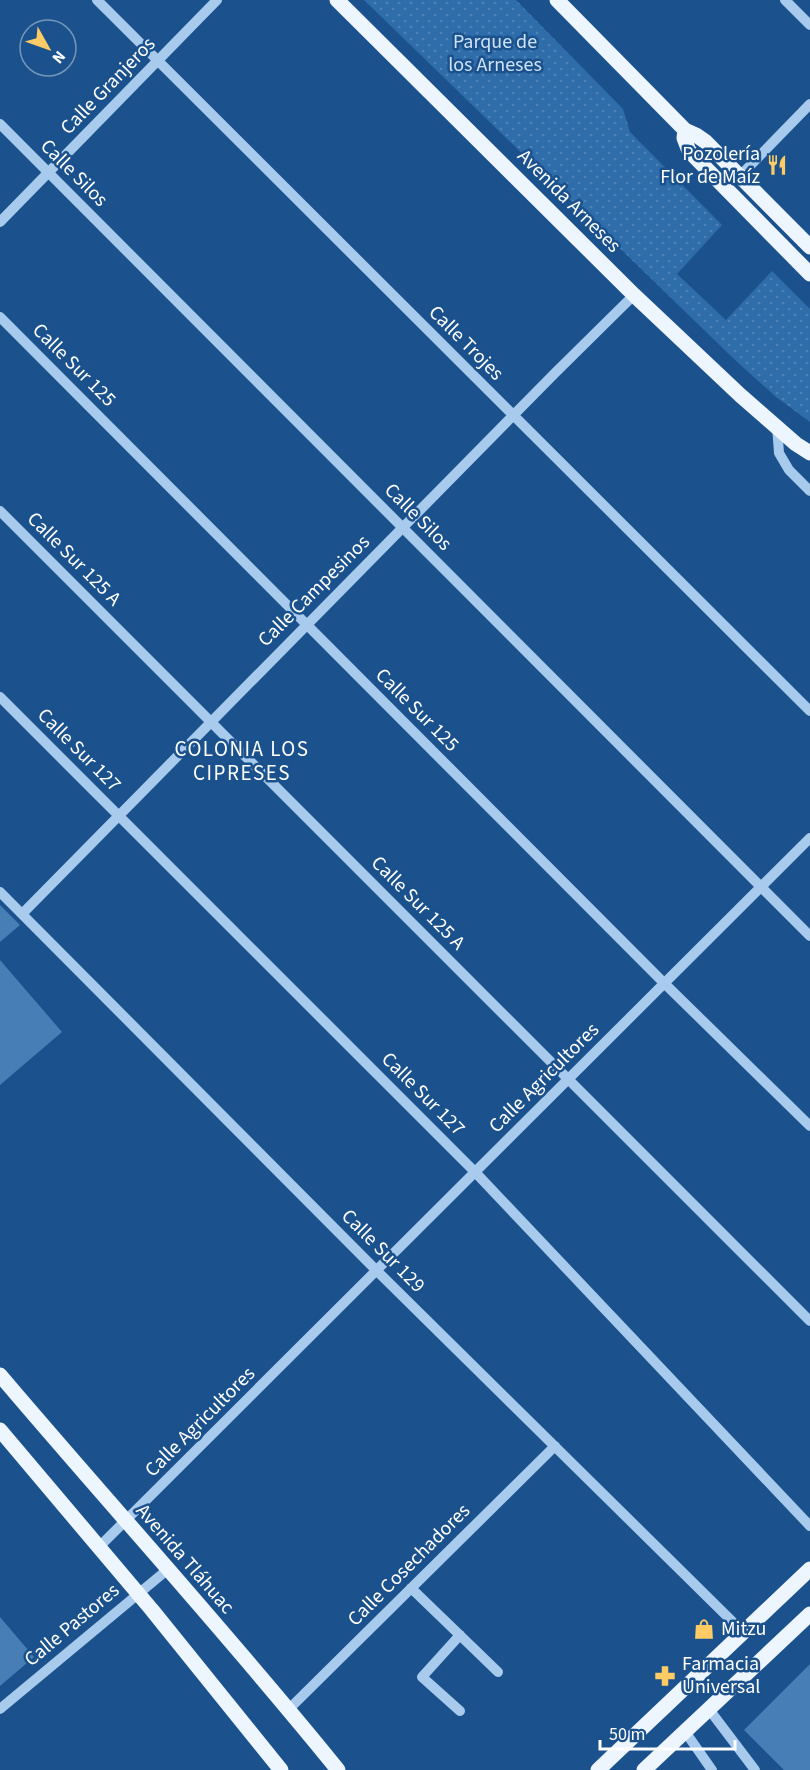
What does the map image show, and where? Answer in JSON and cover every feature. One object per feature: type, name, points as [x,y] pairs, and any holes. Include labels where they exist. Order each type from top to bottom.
[{"type":"main road","name":"Avenida Arneses","points":[[337,0],[633,295],[740,395],[796,444],[810,453]]},
{"type":"main road","points":[[557,0],[685,130],[706,142],[810,246]]},
{"type":"main road","points":[[685,130],[684,138],[689,151],[810,274]]},
{"type":"main road","name":"Avenida Tláhuac","points":[[0,1375],[338,1770]]},
{"type":"main road","points":[[0,1430],[99,1547],[280,1770]]},
{"type":"main road","points":[[598,1770],[810,1569]]},
{"type":"main road","points":[[644,1770],[810,1614]]},
{"type":"street","name":"Calle Trojes","points":[[97,0],[810,711]]},
{"type":"street","name":"Calle Granjeros","points":[[0,222],[217,0]]},
{"type":"street","points":[[785,0],[810,25]]},
{"type":"street","points":[[740,176],[810,104]]},
{"type":"street","name":"Calle Silos","points":[[0,124],[810,936]]},
{"type":"street","name":"Calle Campesinos","points":[[22,914],[633,295]]},
{"type":"street","name":"Calle Sur 125","points":[[0,317],[664,983],[810,1126]]},
{"type":"street","points":[[777,426],[779,453],[789,470],[810,491]]},
{"type":"street","name":"Calle Sur 125 A","points":[[0,511],[810,1321]]},
{"type":"street","name":"Calle Sur 127","points":[[0,697],[475,1172],[810,1526]]},
{"type":"street","name":"Calle Agricultores","points":[[99,1547],[810,838]]},
{"type":"street","name":"Calle Sur 129","points":[[0,892],[377,1271],[743,1632]]},
{"type":"street","name":"Calle Cosechadores","points":[[288,1709],[555,1446]]},
{"type":"street","name":"Calle Pastores","points":[[0,1709],[167,1570]]},
{"type":"street","points":[[411,1588],[498,1672]]},
{"type":"street","points":[[460,1635],[422,1677],[460,1710]]},
{"type":"street","points":[[708,1708],[755,1770]]},
{"type":"street","points":[[684,1730],[712,1770]]},
{"type":"green space","name":"Parque de los Arneses","points":[[364,0],[516,0],[623,109],[630,132],[722,225],[677,274],[726,320],[772,271],[810,309],[810,422],[776,397],[735,360]]},
{"type":"building","points":[[0,905],[20,925],[0,942]]},
{"type":"building","points":[[0,960],[62,1032],[0,1085]]},
{"type":"building","points":[[0,1617],[34,1657],[0,1686]]},
{"type":"building","points":[[810,1664],[810,1770],[784,1770],[744,1730]]},
{"type":"place","name":"Pozolería Flor de Maíz","points":[[777,165]]},
{"type":"place","name":"Mitzu","points":[[704,1629]]},
{"type":"place","name":"Farmacia Universal","points":[[665,1676]]},
{"type":"district","name":"COLONIA LOS CIPRESES","points":[[242,761]]}]
